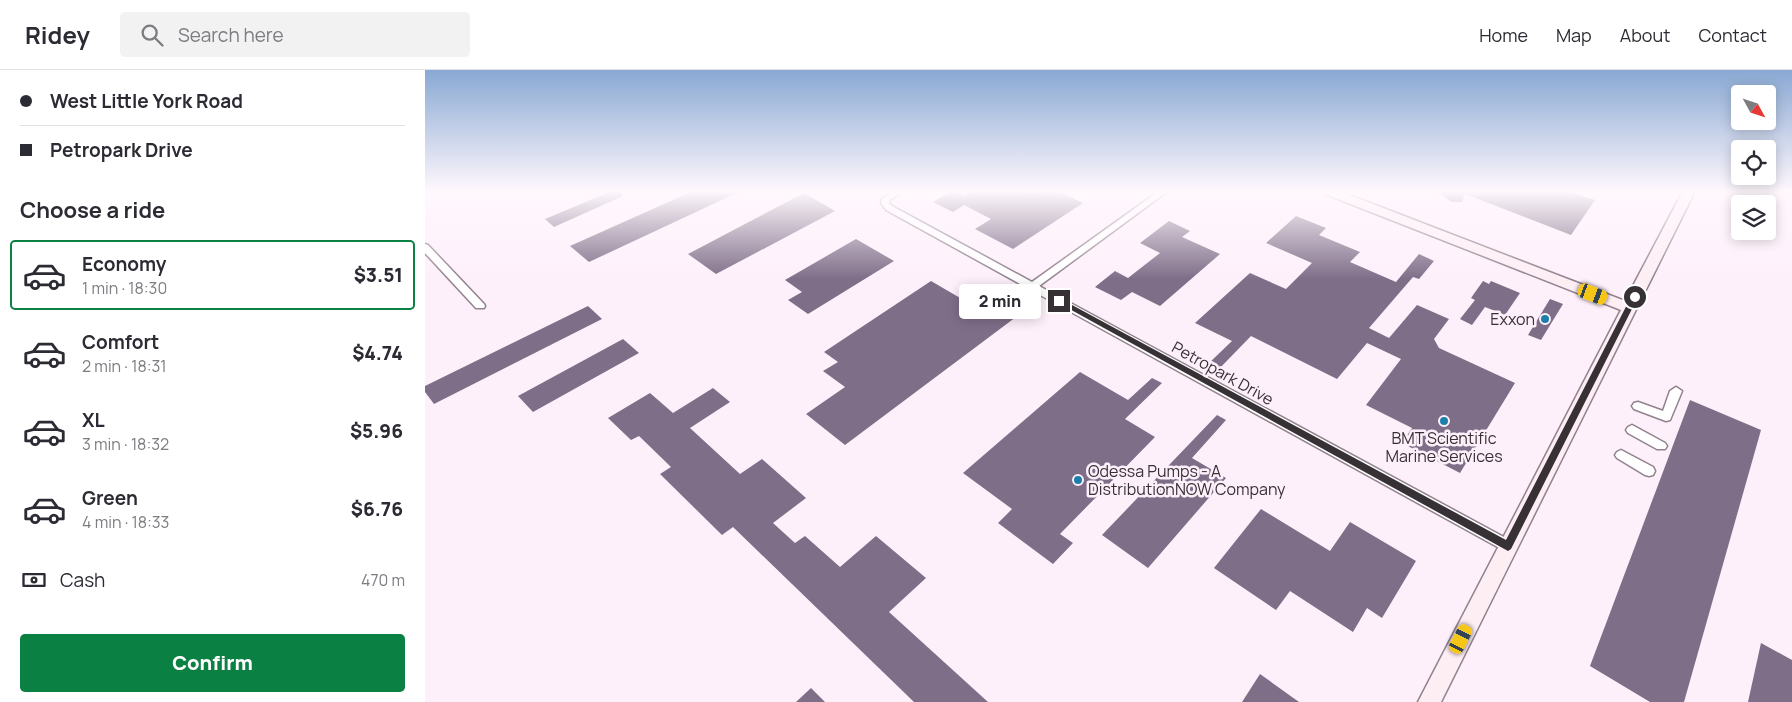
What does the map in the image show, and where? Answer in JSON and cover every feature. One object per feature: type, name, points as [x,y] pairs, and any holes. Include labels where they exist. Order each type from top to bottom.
[{"type":"main road","points":[[1405,220],[1629,308]]},
{"type":"main road","points":[[1429,702],[1674,220]]},
{"type":"street","name":"Petropark Drive","points":[[913,220],[1508,546]]},
{"type":"street","points":[[1032,286],[1123,220]]},
{"type":"street","points":[[425,247],[480,306]]},
{"type":"street","points":[[1638,406],[1666,417],[1676,391]]},
{"type":"street","points":[[1633,430],[1661,446]]},
{"type":"street","points":[[1621,455],[1649,471]]},
{"type":"building","points":[[547,220],[568,220],[554,227]]},
{"type":"building","points":[[627,220],[678,220],[589,262],[570,246]]},
{"type":"building","points":[[752,220],[817,220],[716,274],[688,254]]},
{"type":"building","points":[[989,220],[1056,220],[1013,249],[975,229]]},
{"type":"building","points":[[1291,220],[1307,220],[1326,228],[1319,235],[1360,252],[1350,262],[1396,282],[1419,254],[1434,261],[1419,279],[1413,277],[1369,328],[1389,338],[1417,305],[1449,319],[1434,339],[1439,348],[1515,383],[1460,473],[1402,443],[1412,428],[1366,405],[1401,359],[1367,343],[1337,379],[1251,336],[1218,370],[1208,364],[1232,341],[1195,323],[1250,273],[1286,289],[1312,263],[1266,243]]},
{"type":"building","points":[[1533,220],[1581,220],[1571,235]]},
{"type":"building","points":[[1169,221],[1190,231],[1182,237],[1220,254],[1160,306],[1132,292],[1121,300],[1095,287],[1115,271],[1128,278],[1160,253],[1140,243]]},
{"type":"building","points":[[856,239],[894,261],[808,314],[788,300],[802,292],[785,280]]},
{"type":"building","points":[[931,281],[967,302],[982,292],[1020,314],[845,445],[806,414],[845,387],[823,371],[838,362],[824,352]]},
{"type":"building","points":[[1483,281],[1489,284],[1491,281],[1520,293],[1505,315],[1485,307],[1472,325],[1460,319],[1475,300],[1471,298]]},
{"type":"building","name":"Exxon","points":[[1550,299],[1563,304],[1541,340],[1528,335]]},
{"type":"building","points":[[588,306],[602,319],[434,404],[425,392],[425,386]]},
{"type":"building","points":[[623,339],[639,353],[533,412],[518,396]]},
{"type":"building","points":[[1080,372],[1128,400],[1152,378],[1162,383],[1125,419],[1155,437],[1060,534],[1073,543],[1053,564],[998,523],[1012,509],[963,473]]},
{"type":"building","points":[[713,388],[730,402],[690,428],[740,474],[762,459],[806,498],[773,523],[795,543],[805,536],[840,567],[876,536],[926,578],[889,612],[988,702],[914,702],[733,527],[722,535],[660,474],[671,467],[639,436],[631,440],[608,418],[650,393],[673,413]]},
{"type":"building","points":[[1690,400],[1761,430],[1684,702],[1650,702],[1590,666]]},
{"type":"building","points":[[1217,415],[1226,420],[1192,458],[1226,478],[1148,568],[1102,535]]},
{"type":"building","points":[[1261,509],[1330,551],[1350,522],[1416,561],[1382,618],[1367,608],[1353,632],[1290,591],[1276,610],[1214,568]]},
{"type":"building","points":[[1761,643],[1792,660],[1792,702],[1748,702]]},
{"type":"building","points":[[1260,674],[1299,702],[1242,702]]},
{"type":"building","points":[[811,688],[825,702],[796,702]]},
{"type":"place","name":"Exxon","points":[[1545,319]]},
{"type":"place","name":"BMT Scientific Marine Services","points":[[1444,421]]},
{"type":"place","name":"Odessa Pumps - A DistributionNOW Company","points":[[1078,480]]},
{"type":"route","points":[[1059,301],[1405,492],[1508,546],[1635,297]]}]
